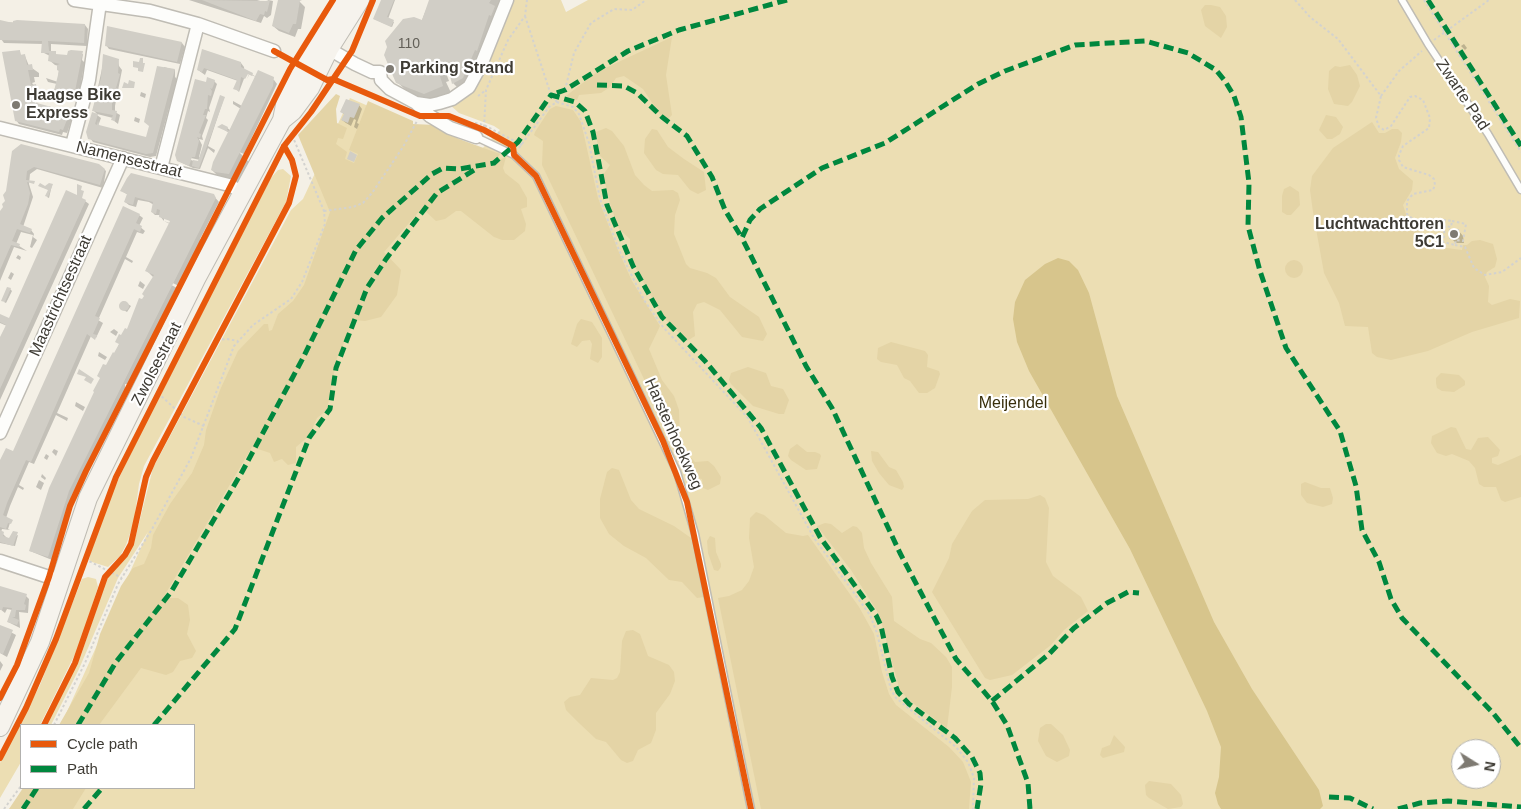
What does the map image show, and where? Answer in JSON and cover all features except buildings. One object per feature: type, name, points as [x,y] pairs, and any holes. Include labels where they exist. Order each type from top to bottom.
[{"type":"main road","name":"Zwolsestraat","points":[[2,717],[40,642],[62,581],[88,498],[242,192],[287,132],[293,111],[310,88],[323,45],[354,1]]},
{"type":"street","points":[[74,0],[151,5],[274,51]]},
{"type":"street","points":[[414,107],[452,99],[469,87],[481,65],[507,0]]},
{"type":"street","points":[[72,146],[89,80],[100,3]]},
{"type":"street","points":[[161,168],[198,24]]},
{"type":"street","name":"Harstenhoekweg","points":[[323,45],[372,72],[380,72],[381,80],[390,89],[425,116],[450,128],[481,131]]},
{"type":"street","name":"Namensestraat","points":[[0,128],[229,185],[242,192]]},
{"type":"street","name":"Maastrichtsestraat","points":[[0,433],[123,158]]},
{"type":"street","points":[[0,561],[62,581]]},
{"type":"lane","name":"Zwarte Pad","points":[[1402,0],[1428,44],[1488,134],[1521,190]]},
{"type":"lane","name":"Harstenhoekweg","points":[[481,131],[516,152],[541,186],[677,472],[695,534],[751,809]]},
{"type":"path","points":[[527,0],[525,16],[551,95],[557,102],[573,107],[582,121],[600,199],[619,250],[644,300],[663,327],[748,418],[814,538],[870,616],[877,633],[891,690],[896,698],[956,747],[968,762],[974,778],[973,809]]},
{"type":"path","points":[[565,90],[574,53],[592,23],[614,9],[632,10],[646,0]]},
{"type":"path","points":[[1295,0],[1310,17],[1338,39],[1381,96]]},
{"type":"path","points":[[1424,0],[1521,152]]},
{"type":"path","points":[[1455,245],[1456,240],[1463,241],[1466,224],[1435,218],[1415,221],[1408,217],[1406,206],[1410,198],[1417,192],[1433,190],[1435,182],[1426,173],[1403,167],[1399,155],[1407,142],[1428,130],[1430,118],[1423,100],[1415,96],[1410,97],[1391,126],[1382,129],[1376,118],[1381,96],[1399,71],[1428,44],[1489,0]]},
{"type":"path","points":[[481,131],[486,90],[508,40],[525,16]]},
{"type":"path","points":[[1453,46],[1457,43]]},
{"type":"path","points":[[481,131],[522,144],[549,107],[557,102]]},
{"type":"path","points":[[324,211],[353,207],[363,203],[425,116],[414,107]]},
{"type":"path","points":[[467,122],[481,131],[513,146],[516,152],[524,153]]},
{"type":"path","points":[[54,724],[85,663],[112,597],[187,466],[204,426],[227,362],[238,341],[253,325],[291,299],[302,282],[324,224],[324,211],[287,132],[298,127]]},
{"type":"path","points":[[1452,222],[1451,227],[1445,226],[1443,242],[1466,248],[1474,268],[1485,275],[1502,272],[1521,258]]},
{"type":"path","points":[[212,348],[218,337],[238,341]]},
{"type":"path","points":[[160,391],[178,412],[188,420],[204,426]]},
{"type":"path","points":[[174,420],[182,404]]},
{"type":"path","points":[[88,551],[84,562],[107,575],[122,578]]},
{"type":"path","points":[[107,575],[116,564]]},
{"type":"path","points":[[0,803],[18,784]]},
{"type":"path","points":[[4,809],[18,784]]},
{"type":"green space","name":"Meijendel","points":[[512,0],[561,0],[566,12],[588,0],[1521,0],[1521,809],[12,809],[28,789],[195,789],[195,724],[61,724],[148,532],[118,578],[79,669],[52,724],[47,724],[81,655],[107,578],[125,558],[134,543],[153,468],[291,210],[303,199],[350,98],[477,154],[500,130],[459,113],[449,104],[472,90]]},
{"type":"green space","points":[[283,169],[291,176],[286,202],[144,466],[139,484],[134,522],[126,545],[120,556],[108,567],[92,562],[89,560],[90,555],[109,500],[126,463],[270,179],[278,170]]},
{"type":"green space","points":[[88,577],[96,579],[98,587],[79,646],[40,724],[20,724],[40,685],[82,579]]},
{"type":"green space","points":[[20,724],[20,764],[0,798],[0,763]]},
{"type":"shaded area","points":[[1205,5],[1220,7],[1226,16],[1227,27],[1221,38],[1205,26],[1201,10]]},
{"type":"shaded area","points":[[672,37],[666,75],[672,115],[667,120],[661,116],[643,89],[624,76],[616,78],[610,87],[601,93],[579,95],[577,100],[566,96],[597,72]]},
{"type":"shaded area","points":[[1350,65],[1357,75],[1360,86],[1348,106],[1334,104],[1328,89],[1329,71],[1335,66]]},
{"type":"shaded area","points":[[336,94],[340,96],[336,109],[337,123],[347,128],[343,139],[338,138],[336,144],[347,152],[345,159],[354,163],[358,154],[349,150],[368,101],[413,121],[413,124],[435,125],[459,139],[500,154],[498,157],[501,159],[506,157],[503,168],[505,173],[519,184],[527,198],[527,207],[521,209],[526,224],[525,231],[514,240],[502,240],[494,237],[461,211],[456,211],[445,219],[436,221],[422,208],[384,252],[401,270],[397,295],[381,317],[365,321],[355,320],[337,358],[327,410],[317,418],[309,436],[296,447],[296,463],[288,465],[282,459],[274,462],[270,453],[252,447],[163,598],[178,598],[188,605],[190,620],[187,634],[196,651],[192,658],[180,661],[173,672],[166,675],[141,668],[100,724],[60,724],[89,673],[100,634],[121,586],[133,568],[144,564],[151,548],[153,535],[170,504],[192,473],[204,445],[206,430],[220,390],[238,351],[264,324],[268,324],[269,331],[272,330],[278,314],[293,301],[304,285],[330,212],[298,135]]},
{"type":"shaded area","points":[[556,106],[573,110],[581,122],[598,198],[618,250],[632,281],[660,326],[649,349],[662,380],[674,396],[679,410],[680,437],[677,442],[674,442],[542,165],[543,141],[534,135],[550,109]]},
{"type":"shaded area","points":[[1326,115],[1336,117],[1343,127],[1340,134],[1332,139],[1327,139],[1319,130]]},
{"type":"shaded area","points":[[1372,122],[1379,133],[1398,129],[1402,133],[1395,158],[1399,169],[1413,181],[1412,190],[1403,205],[1408,220],[1420,227],[1431,246],[1462,250],[1463,245],[1467,245],[1472,241],[1480,240],[1493,244],[1497,259],[1495,267],[1487,272],[1485,277],[1489,286],[1488,302],[1492,305],[1510,299],[1520,301],[1519,318],[1472,332],[1428,351],[1391,360],[1377,357],[1372,353],[1368,327],[1345,326],[1339,303],[1324,273],[1310,190],[1312,176],[1333,148]]},
{"type":"shaded area","points":[[606,128],[612,131],[624,146],[635,175],[644,185],[652,191],[673,190],[678,193],[680,200],[675,215],[674,234],[686,264],[690,268],[716,278],[730,297],[759,317],[767,334],[763,341],[742,337],[720,310],[704,302],[697,304],[693,312],[695,336],[687,341],[662,316],[634,265],[630,254],[630,239],[619,229],[611,207],[603,175],[610,165],[599,155],[596,132]]},
{"type":"shaded area","points":[[652,129],[657,130],[668,147],[704,172],[706,190],[698,194],[690,190],[678,175],[663,174],[656,170],[644,153],[645,139]]},
{"type":"shaded area","points":[[1290,186],[1299,192],[1300,205],[1291,215],[1287,215],[1282,212],[1282,196],[1284,189]]},
{"type":"shaded area","points":[[1058,258],[1069,261],[1078,270],[1089,293],[1117,396],[1214,622],[1252,689],[1319,790],[1323,806],[1320,809],[1221,809],[1218,804],[1215,793],[1219,777],[1221,747],[1207,711],[1130,549],[1029,371],[1017,342],[1013,319],[1015,302],[1025,280],[1045,264]]},
{"type":"shaded area","points":[[1290,260],[1298,260],[1303,265],[1301,276],[1290,278],[1285,273],[1285,265]]},
{"type":"shaded area","points":[[581,319],[592,322],[602,338],[602,357],[598,363],[590,359],[592,344],[590,340],[582,341],[577,347],[571,344],[577,324]]},
{"type":"shaded area","points":[[891,342],[925,351],[928,355],[927,367],[939,371],[940,374],[935,388],[927,393],[919,393],[910,381],[904,378],[897,365],[881,362],[877,359],[878,348]]},
{"type":"shaded area","points":[[748,367],[766,373],[771,386],[783,389],[789,400],[784,414],[753,406],[731,384],[729,380],[731,373]]},
{"type":"shaded area","points":[[1441,373],[1459,375],[1465,381],[1465,385],[1454,392],[1442,391],[1437,388],[1436,383],[1436,378]]},
{"type":"shaded area","points":[[1451,427],[1456,428],[1466,449],[1471,450],[1478,438],[1488,437],[1500,450],[1498,456],[1492,458],[1492,463],[1498,465],[1521,455],[1521,497],[1505,502],[1501,500],[1496,487],[1484,487],[1479,484],[1475,468],[1469,461],[1452,454],[1446,456],[1437,453],[1431,443],[1432,436]]},
{"type":"shaded area","points":[[797,444],[807,452],[820,454],[817,469],[806,470],[791,460],[788,456],[790,449]]},
{"type":"shaded area","points":[[685,451],[695,462],[708,461],[714,466],[721,477],[720,484],[708,490],[703,488],[702,479],[693,477],[686,467],[682,455]]},
{"type":"shaded area","points":[[871,451],[878,452],[889,467],[896,470],[903,482],[904,487],[902,490],[889,485],[879,473],[872,461]]},
{"type":"shaded area","points":[[612,468],[619,470],[631,500],[639,509],[674,526],[691,538],[704,597],[697,598],[682,582],[669,580],[646,558],[624,546],[609,534],[600,518],[600,499],[607,472]]},
{"type":"shaded area","points":[[1305,482],[1321,488],[1330,488],[1333,498],[1332,504],[1323,507],[1307,503],[1301,495],[1301,484]]},
{"type":"shaded area","points":[[1040,495],[1045,498],[1049,508],[1046,562],[1053,576],[1081,597],[1088,611],[1064,630],[1051,645],[1012,675],[990,680],[985,678],[932,592],[949,558],[952,544],[972,511],[985,500],[1028,499]]},
{"type":"shaded area","points":[[756,512],[764,515],[786,533],[808,535],[859,607],[874,634],[882,672],[889,694],[896,705],[949,747],[963,762],[971,782],[969,809],[761,809],[718,598],[729,596],[742,590],[749,581],[754,567],[749,538],[750,518]]},
{"type":"shaded area","points":[[825,523],[831,524],[842,533],[853,526],[857,527],[862,533],[864,548],[871,563],[892,597],[894,621],[920,639],[931,643],[946,657],[952,667],[952,687],[947,728],[914,704],[900,691],[879,614],[851,570],[817,526]]},
{"type":"shaded area","points":[[710,536],[715,538],[716,552],[721,564],[718,571],[714,570],[708,553],[707,541]]},
{"type":"shaded area","points":[[633,630],[640,634],[648,656],[669,665],[674,672],[675,681],[670,694],[656,713],[656,730],[651,743],[638,750],[633,761],[627,763],[621,760],[606,742],[596,739],[579,723],[566,710],[564,702],[570,697],[580,695],[591,678],[613,680],[617,678],[620,672],[622,641],[626,631]]},
{"type":"shaded area","points":[[1046,724],[1051,724],[1063,735],[1070,750],[1069,756],[1057,762],[1046,756],[1038,741],[1040,728]]},
{"type":"shaded area","points":[[1114,735],[1125,747],[1124,752],[1103,758],[1100,755],[1102,748],[1110,745]]},
{"type":"shaded area","points":[[1149,781],[1171,784],[1181,795],[1183,804],[1181,807],[1168,809],[1149,798],[1146,795],[1145,785]]},
{"type":"shaded area","points":[[22,789],[85,789],[73,809],[9,809]]},
{"type":"marked path","points":[[787,0],[679,30],[628,51],[565,90],[551,95],[575,102],[585,111],[593,132],[607,205],[633,266],[662,317],[705,361],[761,428],[820,537],[876,615],[881,626],[892,677],[898,692],[909,704],[955,738],[972,757],[980,773],[981,784],[977,809]]},
{"type":"marked path","points":[[1428,0],[1521,146]]},
{"type":"marked path","points":[[1030,809],[1028,783],[1007,725],[992,701],[956,659],[900,553],[832,408],[806,366],[742,238],[750,220],[760,209],[822,168],[885,143],[978,84],[1005,71],[1075,45],[1145,41],[1188,53],[1216,70],[1225,81],[1234,96],[1241,117],[1249,183],[1248,226],[1260,271],[1286,348],[1340,431],[1356,486],[1362,530],[1379,562],[1391,599],[1402,618],[1493,713],[1521,748]]},
{"type":"marked path","points":[[597,85],[624,86],[637,93],[662,117],[687,136],[712,177],[725,210],[742,238]]},
{"type":"marked path","points":[[79,724],[116,662],[171,592],[242,472],[303,358],[356,250],[382,218],[432,174],[443,168],[459,169],[494,163],[518,142],[551,95]]},
{"type":"marked path","points":[[155,724],[235,629],[309,438],[330,409],[336,368],[367,288],[386,259],[437,193],[476,169]]},
{"type":"marked path","points":[[992,701],[1049,654],[1074,628],[1107,603],[1128,592],[1139,593]]},
{"type":"marked path","points":[[23,809],[36,789]]},
{"type":"marked path","points":[[84,809],[101,789]]},
{"type":"marked path","points":[[1329,797],[1350,798],[1373,809]]},
{"type":"marked path","points":[[1398,809],[1420,803],[1448,801],[1521,807]]},
{"type":"cycle path","points":[[0,698],[17,665],[49,577],[70,506],[86,471],[290,69],[333,0]]},
{"type":"cycle path","points":[[0,758],[26,708],[56,639],[116,477],[284,146],[311,112],[352,51],[373,0]]},
{"type":"cycle path","points":[[274,51],[327,80],[333,79],[420,116],[449,116],[484,130],[513,146],[514,155],[536,176],[663,441],[687,502],[751,809]]},
{"type":"cycle path","points":[[44,724],[75,663],[105,577],[125,555],[131,544],[146,477],[153,461],[289,203],[296,176],[292,160],[284,146]]},
{"type":"place","name":"Parking Strand","points":[[390,69]]},
{"type":"place","name":"Haagse Bike Express","points":[[16,105]]},
{"type":"place","name":"Luchtwachttoren 5C1","points":[[1454,234]]}]
